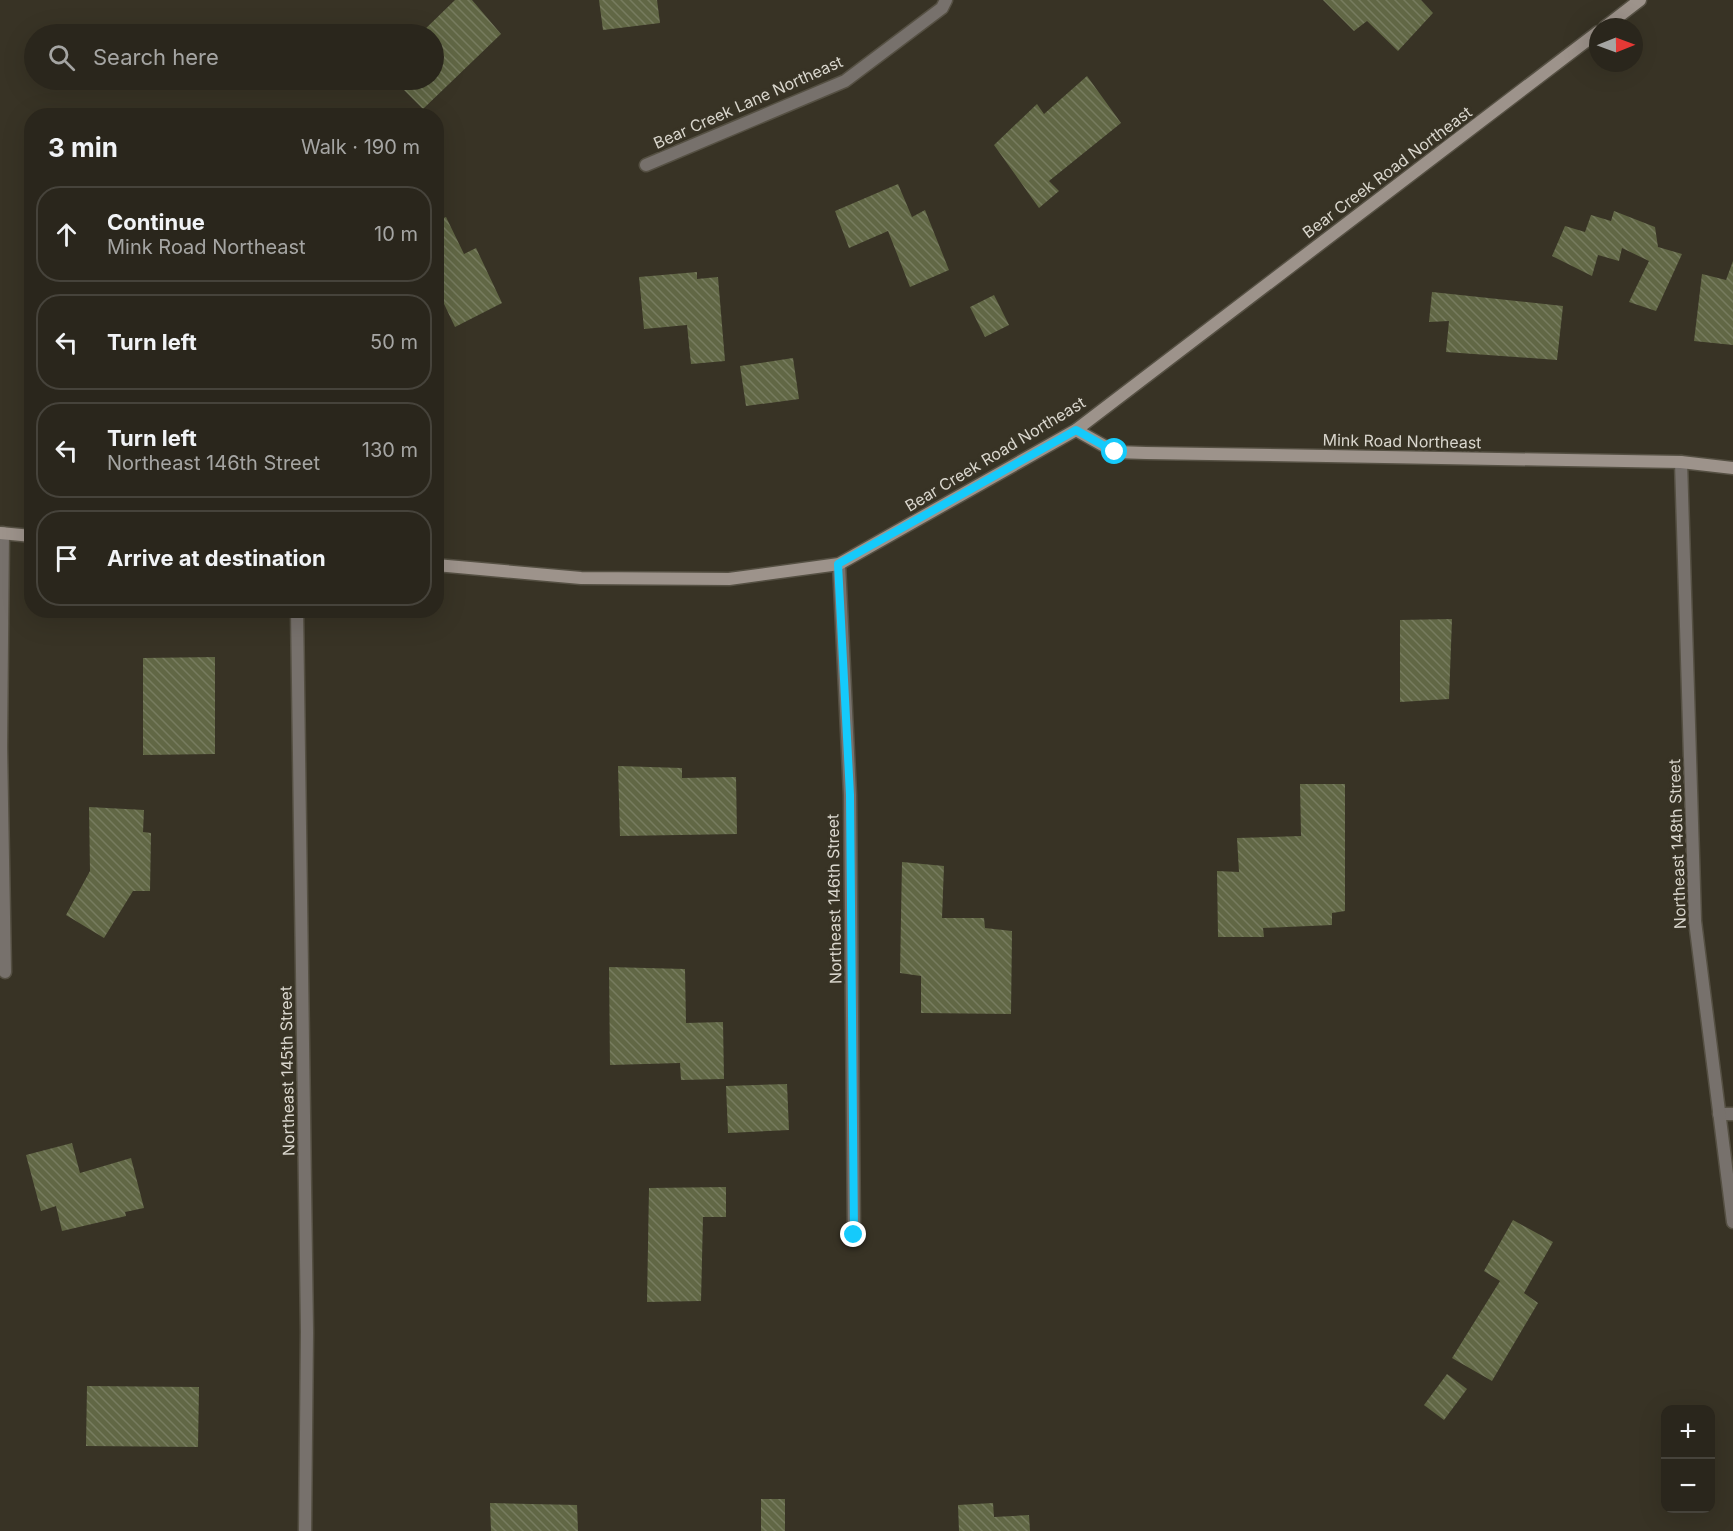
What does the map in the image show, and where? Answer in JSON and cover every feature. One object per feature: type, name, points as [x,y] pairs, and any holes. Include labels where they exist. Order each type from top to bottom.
[{"type":"street","name":"Bear Creek Lane Northeast","points":[[646,165],[845,81],[942,8],[946,0]]},
{"type":"street","points":[[1617,18],[1640,0]]},
{"type":"street","name":"Bear Creek Road Northeast","points":[[444,566],[581,578],[729,579],[838,564],[1076,430],[1589,39]]},
{"type":"street","name":"Mink Road Northeast","points":[[1076,430],[1115,452],[1681,462],[1733,468]]},
{"type":"street","name":"Northeast 148th Street","points":[[1681,462],[1695,921],[1733,1222]]},
{"type":"street","points":[[5,972],[1,747],[2,533],[24,535]]},
{"type":"street","name":"Northeast 146th Street","points":[[838,564],[850,795],[854,1235]]},
{"type":"street","name":"Northeast 145th Street","points":[[297,618],[307,1332],[305,1531]]},
{"type":"street","points":[[1719,1114],[1733,1114]]},
{"type":"building","points":[[455,0],[472,0],[501,34],[444,89],[444,24],[430,24]]},
{"type":"building","points":[[599,0],[657,0],[660,23],[603,30]]},
{"type":"building","points":[[1323,0],[1421,0],[1433,13],[1398,51],[1367,21],[1354,31]]},
{"type":"building","points":[[1087,76],[1121,123],[1049,181],[1059,191],[1039,208],[994,145],[1037,104],[1044,114]]},
{"type":"building","points":[[404,90],[443,90],[424,108]]},
{"type":"building","points":[[898,184],[912,217],[925,210],[949,270],[910,287],[888,231],[849,248],[835,211]]},
{"type":"building","points":[[1614,211],[1655,227],[1658,247],[1682,254],[1656,311],[1629,302],[1649,261],[1622,248],[1619,261],[1598,255],[1592,276],[1552,256],[1565,226],[1585,232],[1591,215],[1611,221]]},
{"type":"building","points":[[446,217],[464,254],[476,248],[502,303],[455,327],[444,304],[444,218]]},
{"type":"building","points":[[1733,261],[1733,345],[1694,341],[1702,274],[1726,280]]},
{"type":"building","points":[[697,272],[697,279],[718,277],[725,361],[691,364],[687,325],[644,329],[639,277]]},
{"type":"building","points":[[1432,292],[1563,306],[1557,360],[1446,352],[1449,321],[1429,322]]},
{"type":"building","points":[[994,295],[1009,325],[985,337],[970,307]]},
{"type":"building","points":[[793,358],[799,399],[746,406],[740,366]]},
{"type":"building","points":[[1452,619],[1449,699],[1400,702],[1400,620]]},
{"type":"building","points":[[215,657],[215,754],[143,755],[143,658]]},
{"type":"building","points":[[618,766],[682,768],[682,778],[736,777],[737,834],[620,836]]},
{"type":"building","points":[[1300,784],[1345,784],[1345,911],[1332,913],[1332,925],[1263,928],[1264,937],[1218,937],[1217,871],[1239,872],[1237,838],[1301,836]]},
{"type":"building","points":[[89,807],[144,810],[143,832],[151,833],[150,891],[133,891],[104,938],[66,915],[90,871]]},
{"type":"building","points":[[902,862],[944,866],[942,918],[984,918],[985,928],[1012,931],[1011,1014],[921,1013],[921,976],[900,973]]},
{"type":"building","points":[[609,967],[685,969],[686,1023],[723,1022],[724,1079],[681,1080],[680,1063],[610,1065]]},
{"type":"building","points":[[787,1084],[789,1130],[728,1133],[726,1086]]},
{"type":"building","points":[[72,1143],[80,1173],[131,1158],[144,1208],[125,1212],[126,1216],[62,1231],[56,1206],[41,1211],[26,1155]]},
{"type":"building","points":[[726,1187],[726,1217],[703,1217],[701,1301],[647,1302],[649,1188]]},
{"type":"building","points":[[1513,1220],[1553,1242],[1524,1293],[1538,1303],[1492,1381],[1452,1358],[1500,1281],[1484,1271]]},
{"type":"building","points":[[1447,1374],[1467,1389],[1444,1420],[1424,1405]]},
{"type":"building","points":[[87,1386],[199,1387],[198,1447],[86,1446]]},
{"type":"building","points":[[761,1499],[785,1499],[785,1531],[761,1531]]},
{"type":"building","points":[[490,1503],[577,1505],[578,1531],[491,1531]]},
{"type":"building","points":[[993,1503],[994,1517],[1029,1515],[1030,1531],[959,1531],[958,1505]]},
{"type":"route","points":[[854,1235],[850,795],[838,564],[1076,430],[1115,452]]}]
